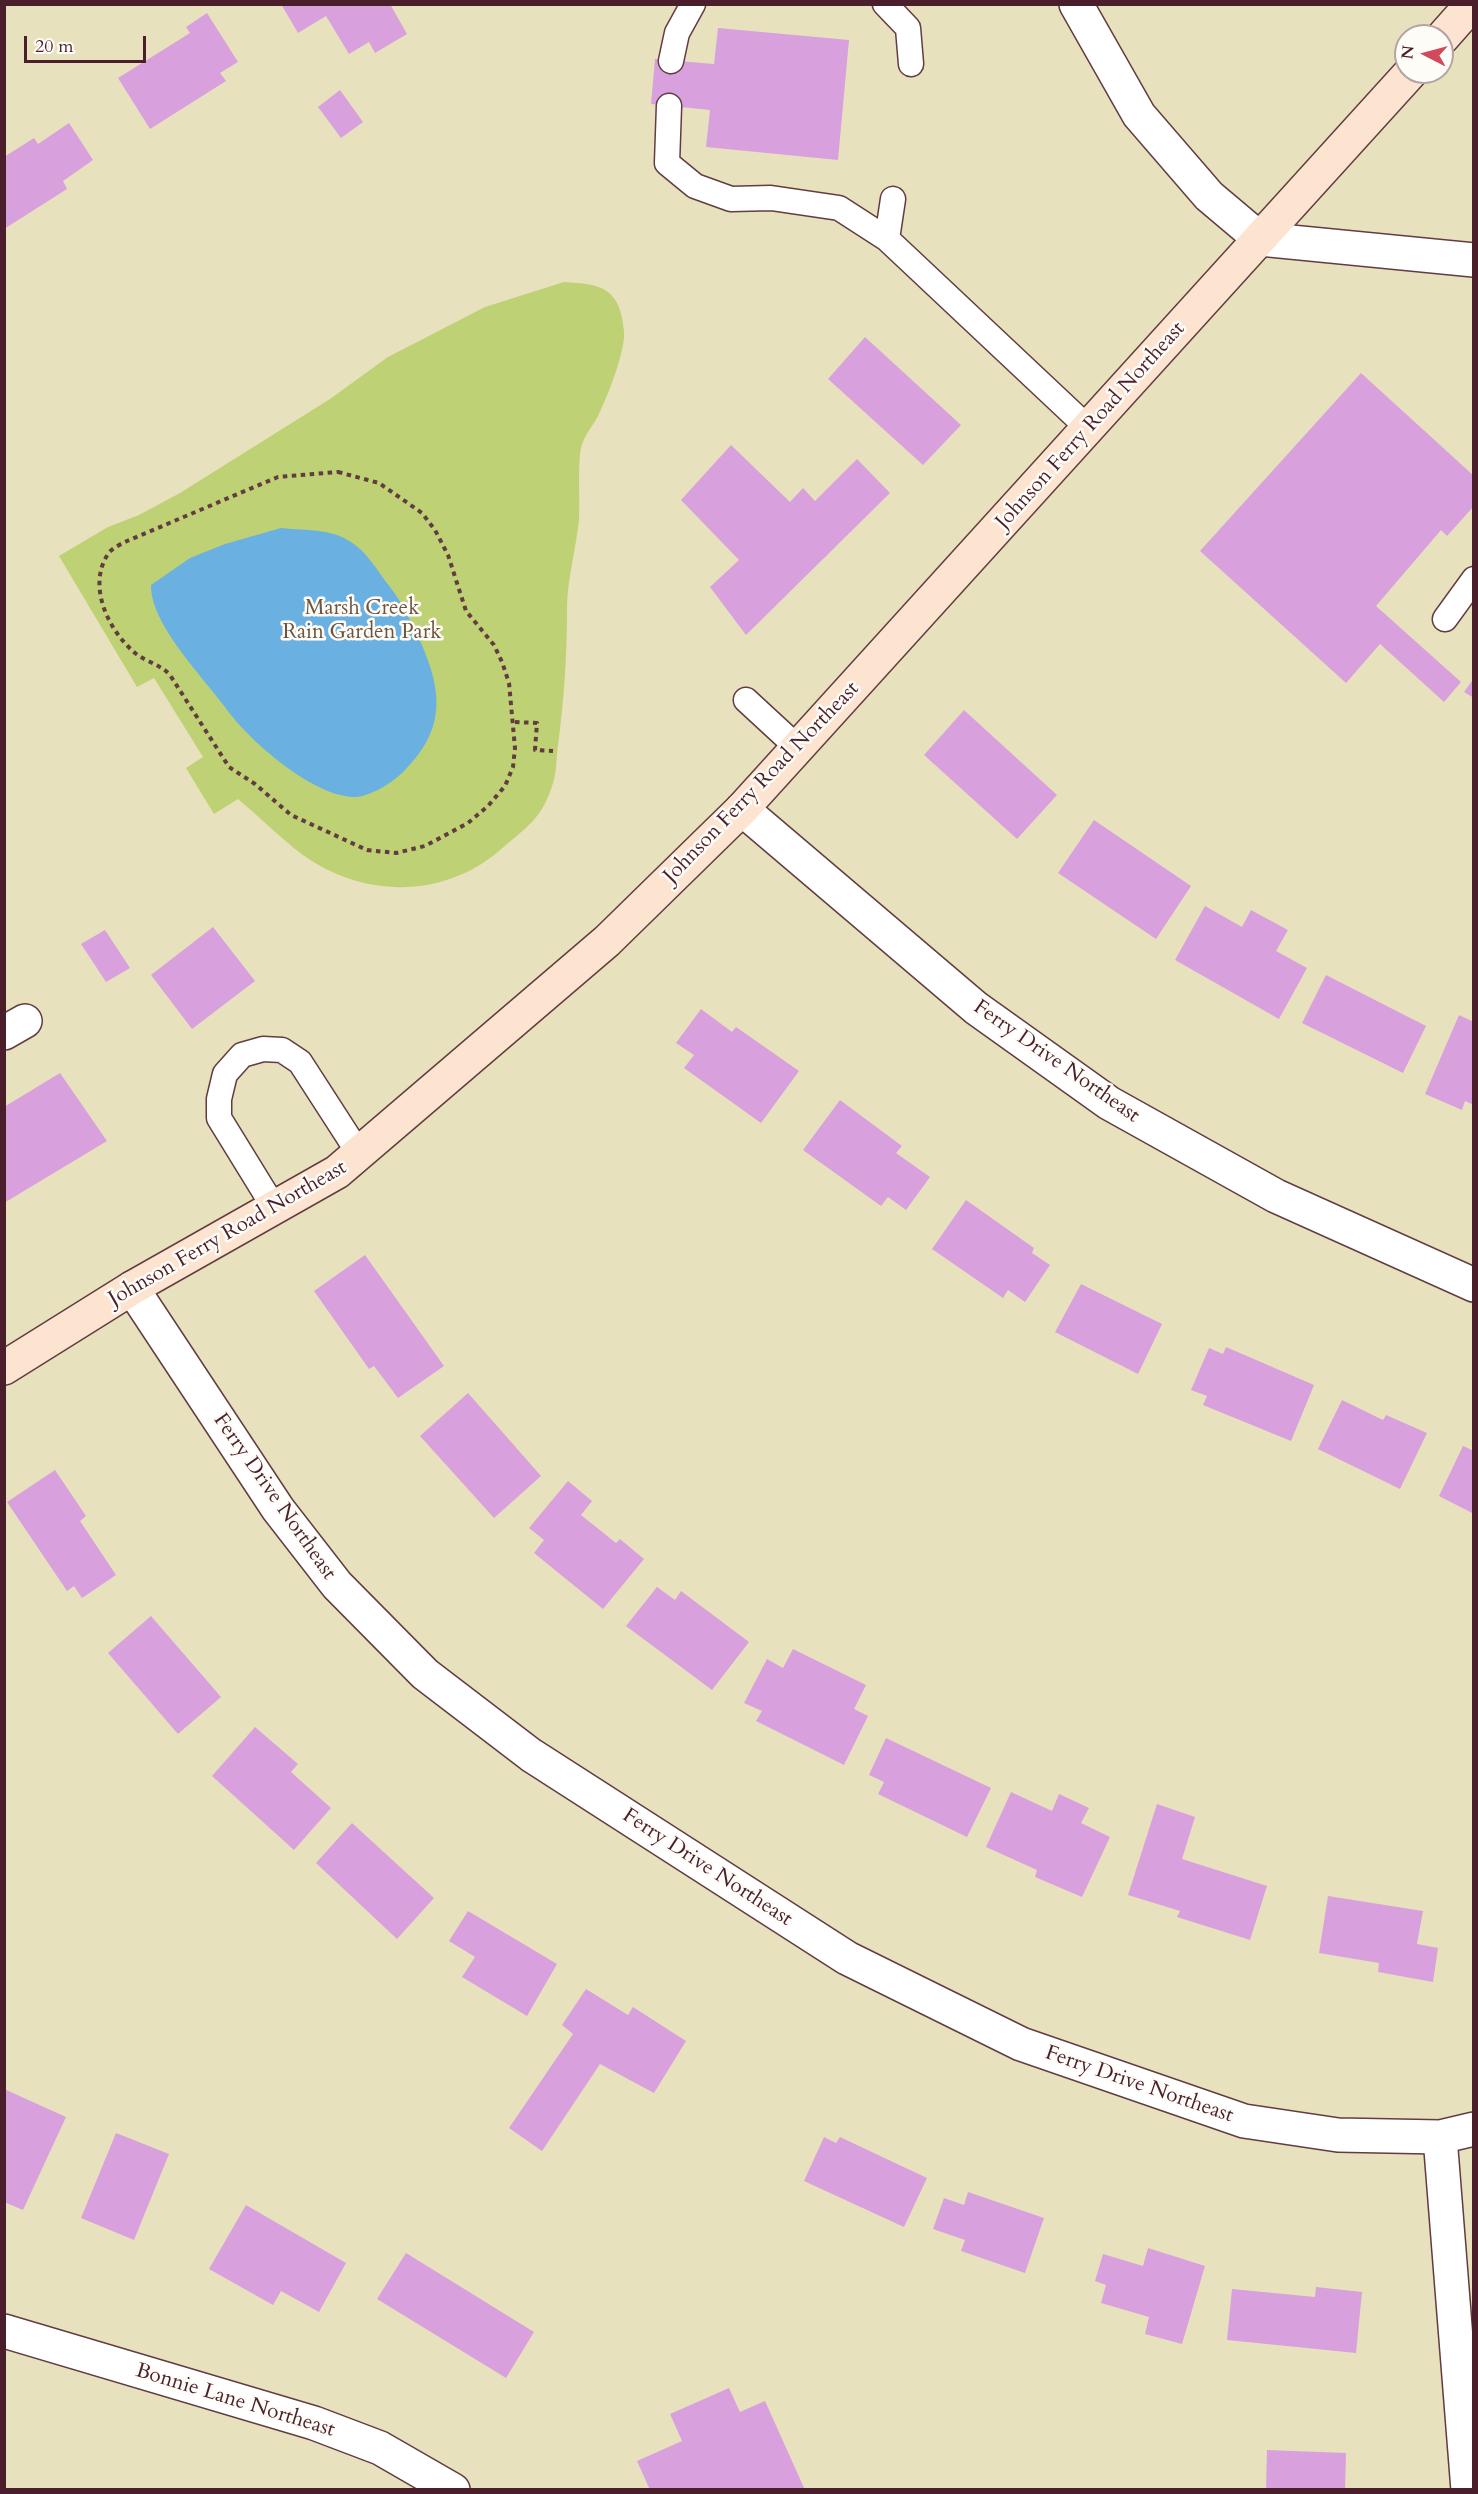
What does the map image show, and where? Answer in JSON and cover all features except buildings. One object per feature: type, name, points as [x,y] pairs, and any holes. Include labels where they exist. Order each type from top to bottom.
[{"type":"street","points":[[1076,4],[1139,115],[1209,196],[1260,239],[1473,260]]},
{"type":"street","points":[[1454,24],[1472,4]]},
{"type":"street","name":"Johnson Ferry Road Northeast","points":[[4,1368],[132,1288],[276,1209],[338,1172],[607,941],[742,809],[1400,84]]},
{"type":"street","name":"Ferry Drive Northeast","points":[[742,809],[976,1008],[1109,1103],[1276,1196],[1473,1285]]},
{"type":"street","name":"Ferry Drive Northeast","points":[[132,1288],[278,1509],[337,1585],[425,1674],[531,1755],[847,1958],[1021,2044],[1244,2121],[1338,2135],[1440,2137],[1473,2129]]},
{"type":"street","points":[[1440,2137],[1468,2490]]},
{"type":"street","name":"Bonnie Lane Northeast","points":[[6,2338],[314,2423],[380,2448],[453,2490]]},
{"type":"lane","points":[[671,61],[677,33],[693,4]]},
{"type":"lane","points":[[885,4],[908,28],[911,64]]},
{"type":"lane","points":[[669,106],[667,163],[695,186],[731,199],[771,198],[839,208],[887,239],[1088,428]]},
{"type":"lane","points":[[887,239],[893,199]]},
{"type":"lane","points":[[1445,619],[1473,579]]},
{"type":"lane","points":[[746,700],[798,748]]},
{"type":"lane","points":[[276,1209],[219,1118],[219,1099],[225,1074],[242,1055],[263,1049],[282,1050],[300,1062],[360,1155]]},
{"type":"path","points":[[338,472],[379,483],[422,513],[435,530],[448,555],[466,611],[494,645],[502,662],[509,683],[515,722],[513,767],[505,786],[468,824],[424,846],[396,853],[367,850],[291,815],[255,784],[229,767],[170,675],[163,667],[136,654],[124,641],[104,608],[99,591],[99,574],[109,552],[126,541],[278,477],[338,472]]},
{"type":"path","points":[[515,722],[537,723],[535,750],[553,751]]},
{"type":"green space","name":"Marsh Creek Rain Garden Park","points":[[564,282],[589,284],[607,291],[618,305],[622,317],[624,339],[611,386],[581,448],[579,520],[567,598],[562,711],[556,769],[544,806],[525,829],[477,867],[453,878],[428,885],[402,887],[376,885],[351,879],[326,869],[303,855],[238,799],[214,814],[186,768],[203,757],[154,678],[137,687],[59,556],[108,527],[139,515],[180,493],[330,399],[388,357],[485,307]]},
{"type":"water","points":[[281,528],[330,533],[344,538],[358,548],[370,560],[399,600],[428,661],[436,695],[436,710],[427,741],[399,776],[387,785],[366,795],[352,797],[335,794],[299,776],[264,749],[235,720],[179,649],[159,616],[153,600],[151,585],[190,558],[225,544]]}]
